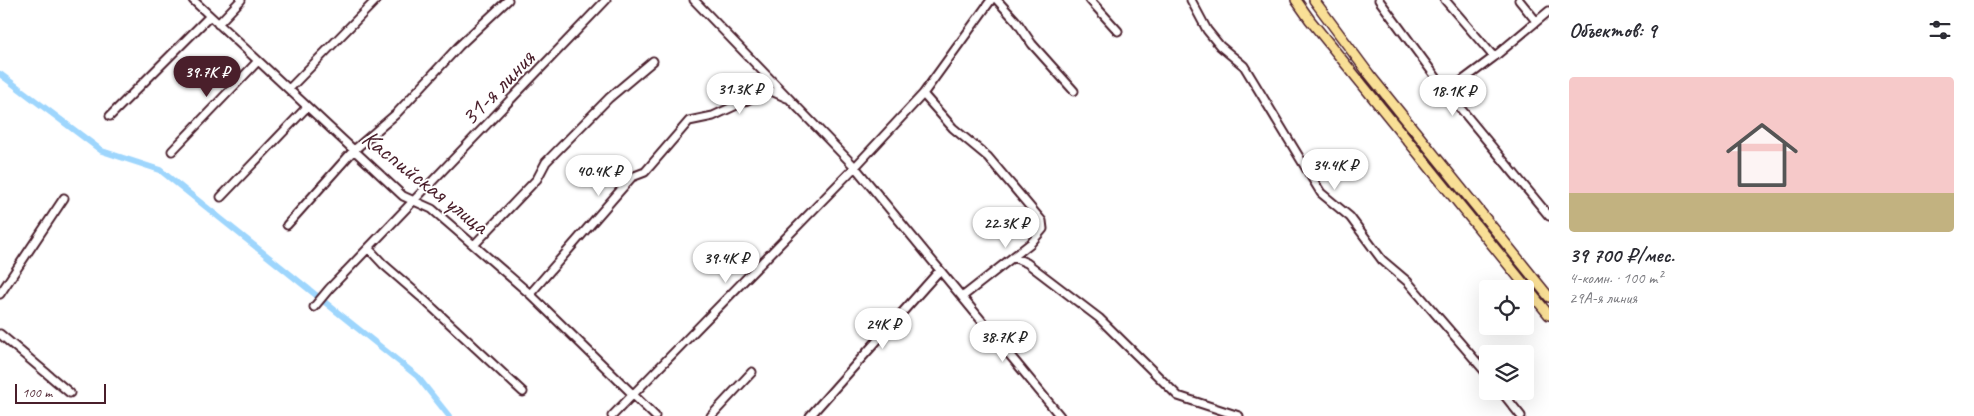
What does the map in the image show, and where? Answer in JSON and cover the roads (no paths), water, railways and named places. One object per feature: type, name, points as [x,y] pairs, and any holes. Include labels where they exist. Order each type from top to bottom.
[{"type":"main road","points":[[1296,0],[1310,20],[1549,315]]},
{"type":"main road","points":[[1314,0],[1369,74],[1549,296]]},
{"type":"street","name":"Каспийская улица","points":[[193,0],[403,196],[416,200],[432,209],[530,294],[654,416]]},
{"type":"street","points":[[218,24],[241,0]]},
{"type":"street","points":[[289,89],[376,0]]},
{"type":"street","points":[[287,225],[354,151],[396,114],[459,46],[508,0]]},
{"type":"street","name":"31-я линия","points":[[314,308],[329,289],[606,0]]},
{"type":"street","points":[[694,0],[855,167],[1060,416]]},
{"type":"street","points":[[612,416],[855,167],[923,94],[990,0]]},
{"type":"street","points":[[997,0],[1017,22],[1032,44],[1074,91]]},
{"type":"street","points":[[1090,0],[1118,31]]},
{"type":"street","points":[[1191,0],[1207,30],[1220,46],[1244,66],[1321,194],[1350,217],[1382,260],[1408,282],[1479,365]]},
{"type":"street","points":[[1379,0],[1447,92],[1549,216]]},
{"type":"street","points":[[1445,0],[1494,58]]},
{"type":"street","points":[[1519,0],[1536,21]]},
{"type":"street","points":[[1447,92],[1494,58],[1549,11]]},
{"type":"street","points":[[110,116],[210,16]]},
{"type":"street","points":[[172,151],[258,61]]},
{"type":"street","points":[[474,245],[538,179],[546,162],[609,98],[652,61]]},
{"type":"street","points":[[530,294],[632,177],[645,172],[689,121],[713,116],[769,90],[792,100]]},
{"type":"street","points":[[923,94],[953,128],[988,157],[1042,221],[1043,229],[1031,243],[962,297]]},
{"type":"street","points":[[222,197],[307,107]]},
{"type":"street","points":[[0,294],[64,198]]},
{"type":"street","points":[[369,249],[383,264],[422,296],[523,392]]},
{"type":"street","points":[[1013,257],[1027,264],[1099,318],[1178,396],[1239,416]]},
{"type":"street","points":[[810,416],[940,270]]},
{"type":"street","points":[[0,334],[70,393]]},
{"type":"street","points":[[711,416],[752,372]]},
{"type":"street","points":[[1508,400],[1521,416]]},
{"type":"waterway","points":[[0,74],[102,151],[160,170],[417,376],[449,416]]}]
